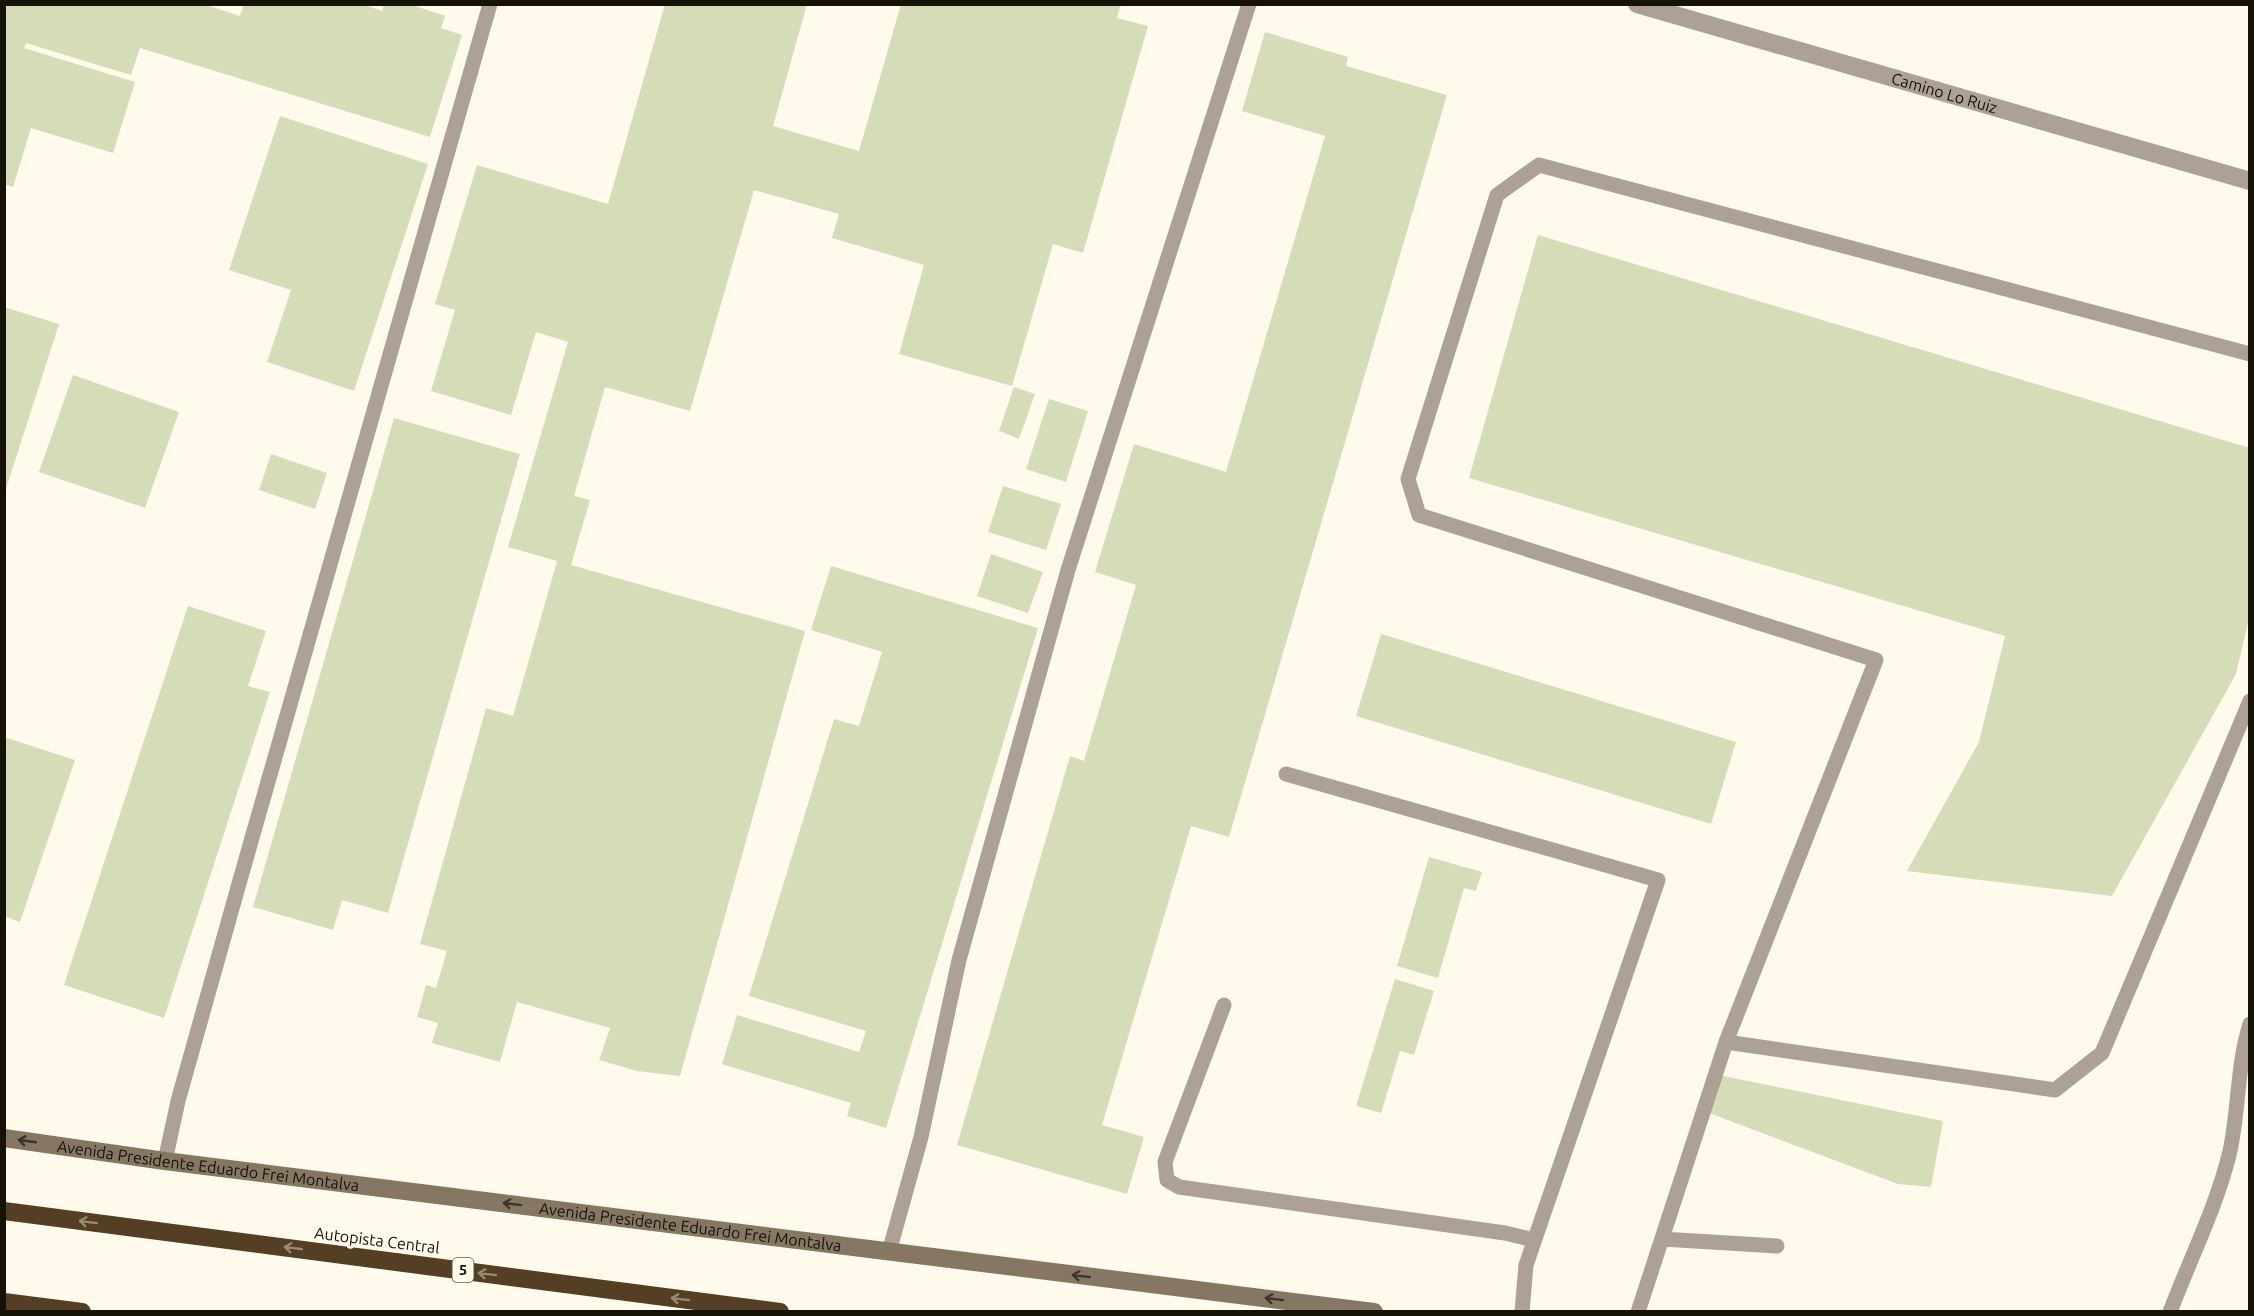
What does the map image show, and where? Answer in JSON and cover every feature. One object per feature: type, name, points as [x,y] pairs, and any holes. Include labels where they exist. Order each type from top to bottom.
[{"type":"highway","name":"Autopista Central","points":[[4,1211],[780,1311]]},
{"type":"highway","points":[[4,1302],[82,1311]]},
{"type":"main road","name":"Avenida Presidente Eduardo Frei Montalva","points":[[4,1138],[165,1161],[1374,1311]]},
{"type":"street","name":"Camino Lo Ruiz","points":[[1637,4],[2250,181]]},
{"type":"lane","points":[[165,1161],[178,1101],[490,4]]},
{"type":"lane","points":[[890,1252],[921,1137],[959,960],[1068,570],[1249,4]]},
{"type":"lane","points":[[1638,1311],[1726,1042],[1876,660],[1419,515],[1408,479],[1497,195],[1539,165],[2250,354]]},
{"type":"lane","points":[[1726,1042],[2055,1090],[2102,1053],[2250,701]]},
{"type":"lane","points":[[1286,774],[1658,880],[1526,1265],[1522,1311]]},
{"type":"lane","points":[[1224,1005],[1165,1162],[1167,1180],[1179,1187],[1505,1233],[1534,1240]]},
{"type":"lane","points":[[2170,1311],[2223,1178],[2235,1124],[2250,1024]]},
{"type":"lane","points":[[1662,1239],[1777,1245]]},
{"type":"building","points":[[4,4],[203,4],[240,16],[244,4],[362,4],[382,11],[384,4],[409,4],[445,16],[441,28],[462,35],[430,137],[140,48],[131,75],[26,43],[24,48],[135,82],[113,153],[31,128],[13,187],[4,184]]},
{"type":"building","points":[[665,4],[807,4],[773,126],[859,151],[901,4],[1121,4],[1117,18],[1148,26],[1083,253],[1053,244],[1012,386],[899,354],[924,265],[832,238],[839,214],[754,190],[690,411],[605,387],[574,496],[590,500],[571,565],[805,631],[680,1076],[637,1071],[599,1060],[610,1028],[517,1002],[500,1062],[432,1043],[438,1023],[417,1017],[426,985],[436,988],[447,951],[420,944],[486,708],[513,716],[557,561],[508,547],[568,342],[536,332],[511,415],[431,391],[455,310],[435,304],[477,165],[608,204]]},
{"type":"building","points":[[1265,32],[1348,57],[1346,66],[1447,95],[1229,837],[1191,826],[1102,1125],[1144,1137],[1127,1194],[957,1145],[1070,756],[1084,761],[1136,585],[1095,572],[1134,444],[1226,472],[1325,136],[1242,111]]},
{"type":"building","points":[[280,116],[428,164],[354,391],[267,362],[291,290],[229,270]]},
{"type":"building","points":[[1538,235],[2250,448],[2250,614],[2236,674],[2112,896],[1907,871],[1979,742],[2005,636],[1469,478]]},
{"type":"building","points":[[4,307],[59,324],[5,492],[4,492]]},
{"type":"building","points":[[73,375],[179,412],[145,508],[39,472]]},
{"type":"building","points":[[1014,387],[1035,394],[1019,439],[999,431]]},
{"type":"building","points":[[1049,399],[1088,411],[1066,482],[1026,469]]},
{"type":"building","points":[[394,418],[520,454],[388,913],[342,900],[333,930],[253,907]]},
{"type":"building","points":[[271,454],[327,473],[315,509],[259,490]]},
{"type":"building","points":[[1003,486],[1061,504],[1046,550],[988,532]]},
{"type":"building","points":[[991,554],[1043,572],[1028,613],[977,596]]},
{"type":"building","points":[[831,566],[1038,628],[886,1128],[847,1116],[851,1103],[722,1064],[737,1015],[859,1052],[866,1031],[749,996],[834,719],[859,726],[882,652],[811,630]]},
{"type":"building","points":[[188,606],[266,631],[248,686],[270,692],[164,1018],[64,985]]},
{"type":"building","points":[[1381,634],[1736,742],[1711,824],[1356,716]]},
{"type":"building","points":[[4,737],[75,760],[20,922],[4,916]]},
{"type":"building","points":[[1429,857],[1482,872],[1476,891],[1464,888],[1438,978],[1397,966]]},
{"type":"building","points":[[1395,979],[1434,991],[1414,1055],[1400,1051],[1381,1113],[1356,1106]]},
{"type":"building","points":[[1719,1075],[1943,1121],[1931,1187],[1898,1184],[1709,1113]]}]
